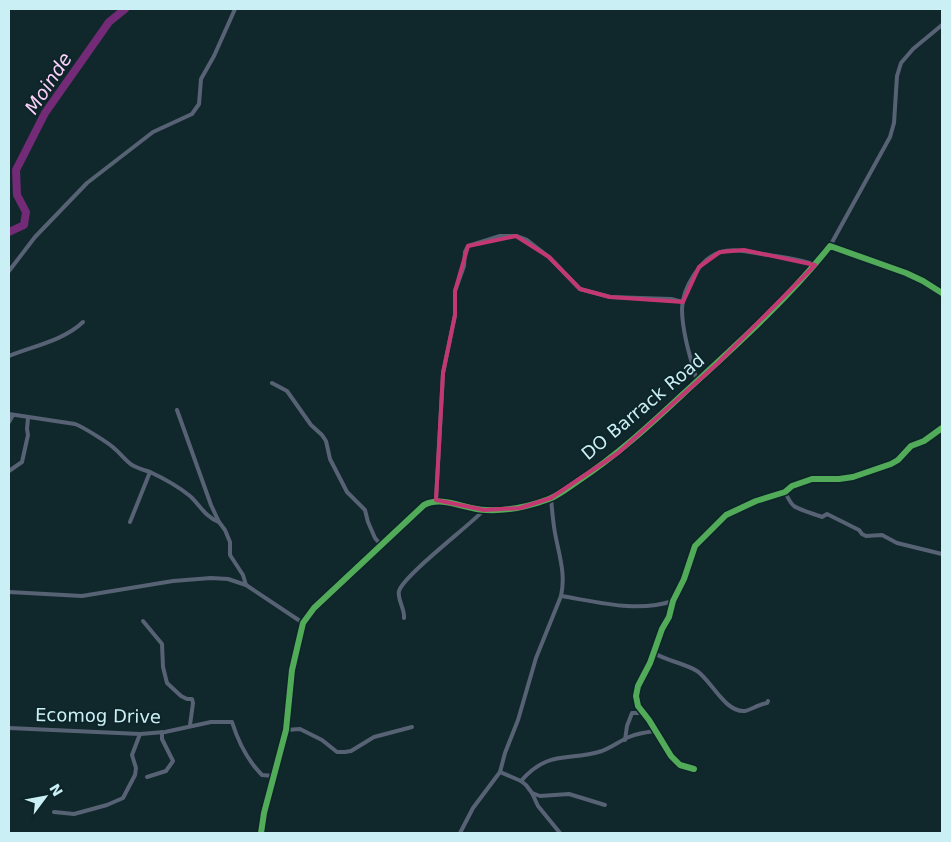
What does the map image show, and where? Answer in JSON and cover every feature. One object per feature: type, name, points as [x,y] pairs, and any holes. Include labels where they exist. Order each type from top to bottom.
[{"type":"street","points":[[9,271],[36,237],[87,183],[153,132],[192,114],[199,104],[201,78],[214,56],[235,9]]},
{"type":"street","name":"DO Barrack Road","points":[[436,500],[484,510],[520,508],[551,498],[618,453],[718,363],[815,265],[830,246],[890,137],[894,123],[897,76],[901,64],[912,49],[942,26]]},
{"type":"street","points":[[261,833],[264,813],[286,730],[292,670],[303,623],[314,608],[424,505],[436,500],[444,373],[455,315],[455,291],[464,266],[464,252],[468,246],[500,236],[516,236],[527,240],[550,257],[580,289],[610,297],[671,299],[683,302]]},
{"type":"street","points":[[830,246],[906,273],[942,293]]},
{"type":"street","points":[[698,381],[682,309],[691,281],[699,267],[708,258],[720,252],[744,250],[803,260],[815,265]]},
{"type":"street","points":[[9,356],[47,342],[77,328],[82,322]]},
{"type":"street","points":[[272,383],[287,391],[311,425],[322,435],[326,441],[330,459],[347,492],[365,510],[375,538],[381,545]]},
{"type":"street","points":[[177,410],[219,522],[230,542],[230,555],[243,575],[246,586]]},
{"type":"street","points":[[9,422],[11,414],[84,427],[91,434],[114,447],[123,458],[134,466],[150,472],[190,496],[205,514],[219,522]]},
{"type":"street","points":[[9,471],[22,462],[28,435],[28,418]]},
{"type":"street","points":[[694,769],[685,768],[677,763],[666,750],[656,731],[638,706],[636,696],[638,686],[684,580],[695,546],[726,515],[756,501],[785,492],[792,486],[812,479],[852,477],[892,464],[911,446],[924,441],[942,428]]},
{"type":"street","points":[[130,522],[150,472]]},
{"type":"street","points":[[785,492],[793,506],[822,517],[827,514],[832,515],[866,536],[882,535],[897,543],[942,554]]},
{"type":"street","points":[[460,833],[473,808],[500,772],[518,720],[536,658],[564,585],[551,498]]},
{"type":"street","points":[[404,618],[404,609],[399,594],[402,586],[484,510]]},
{"type":"street","points":[[9,592],[82,596],[173,581],[211,578],[228,579],[246,586],[303,623]]},
{"type":"street","points":[[561,596],[631,607],[665,604],[674,600]]},
{"type":"street","points":[[143,621],[162,644],[163,667],[167,683],[182,696],[192,699],[194,703],[190,726]]},
{"type":"street","points":[[654,652],[661,657],[702,674],[717,694],[737,710],[748,710],[768,701]]},
{"type":"street","points":[[624,740],[632,713],[644,713]]},
{"type":"street","name":"Ecomog Drive","points":[[9,728],[140,734],[162,732],[211,722],[232,722],[247,756],[257,770],[262,776],[274,776]]},
{"type":"street","points":[[286,730],[300,729],[322,740],[337,752],[345,752],[351,751],[374,737],[412,727]]},
{"type":"street","points":[[521,782],[538,766],[556,758],[600,751],[637,734],[656,731]]},
{"type":"street","points":[[147,777],[166,771],[173,761],[162,740],[162,732]]},
{"type":"street","points":[[54,812],[74,814],[107,805],[123,798],[135,775],[136,768],[132,755],[140,734]]},
{"type":"street","points":[[500,772],[526,785],[538,806],[560,833]]},
{"type":"street","points":[[532,793],[540,796],[569,794],[605,805]]},
{"type":"highlighted area","points":[[516,236],[549,257],[580,289],[610,297],[683,302],[699,267],[720,252],[744,250],[815,265],[718,363],[618,453],[551,498],[520,508],[484,510],[436,500],[443,373],[455,315],[455,291],[468,246]]},
{"type":"waterway","name":"Moinde","points":[[9,232],[24,225],[26,212],[17,195],[16,170],[45,113],[109,22],[125,9]]},
{"type":"cycle path","points":[[261,833],[264,813],[286,730],[292,670],[303,623],[314,608],[424,505],[431,502],[447,502],[478,509],[502,510],[533,504],[560,493],[606,461],[658,417],[760,323],[830,246],[906,273],[942,293]]},
{"type":"cycle path","points":[[694,769],[680,765],[671,756],[638,706],[636,696],[638,686],[650,663],[662,629],[669,617],[673,601],[684,579],[695,546],[726,515],[756,501],[785,492],[792,486],[812,479],[853,477],[891,464],[898,460],[911,446],[924,441],[942,428]]}]
